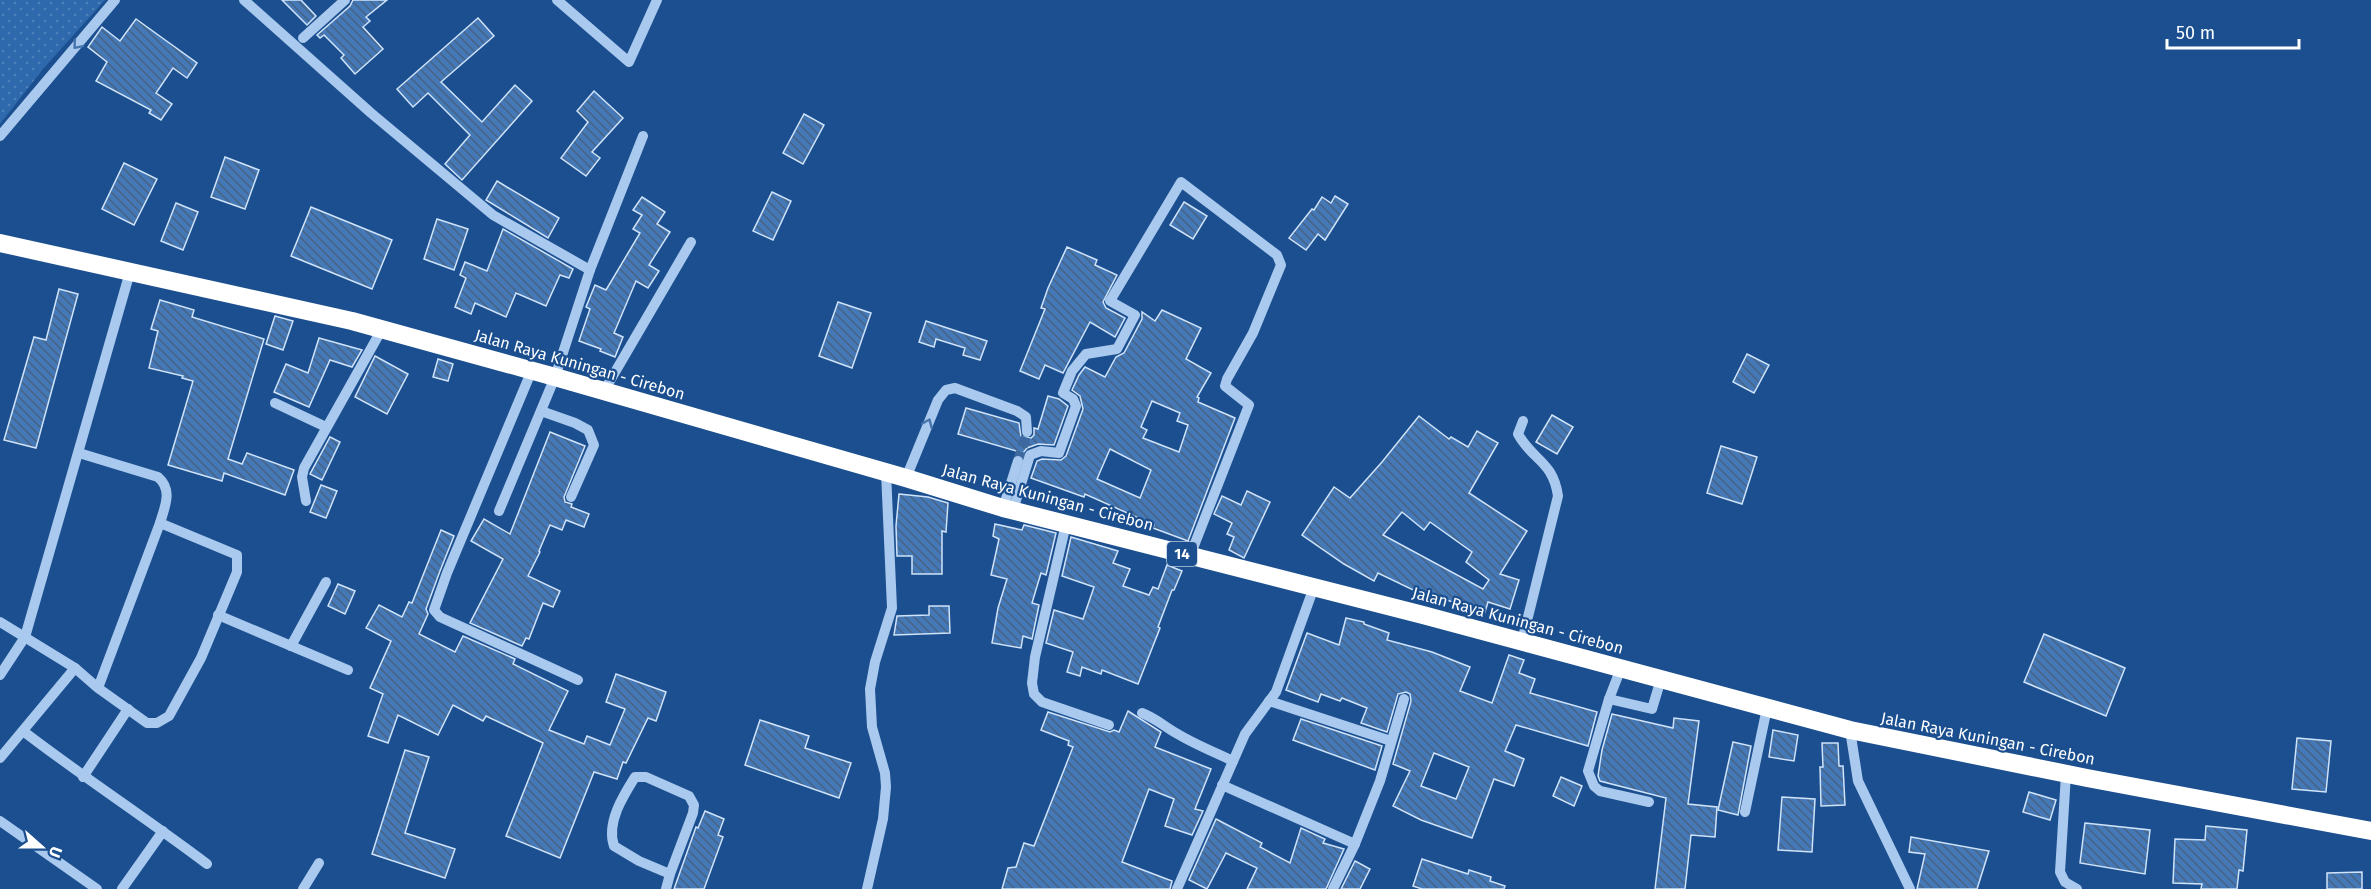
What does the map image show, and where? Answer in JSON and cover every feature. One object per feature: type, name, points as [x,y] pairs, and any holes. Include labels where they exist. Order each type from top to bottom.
[{"type":"highway","name":"Jalan Raya Kuningan - Cirebon","points":[[0,243],[382,329],[532,370],[1008,509],[1522,641],[1850,730],[2066,774],[2371,831]]},
{"type":"street","points":[[0,136],[115,0]]},
{"type":"street","points":[[244,0],[371,113],[493,215],[590,270]]},
{"type":"street","points":[[303,38],[345,0]]},
{"type":"street","points":[[557,0],[629,62],[657,0]]},
{"type":"street","points":[[499,511],[555,377],[590,270],[644,136]]},
{"type":"street","points":[[1008,509],[1030,455],[1041,451],[1059,453],[1076,406],[1072,399],[1063,393],[1072,371],[1086,354],[1117,349],[1135,315],[1110,301],[1181,182],[1281,260],[1253,333],[1225,386],[1244,399],[1249,405],[1248,410],[1190,556]]},
{"type":"street","points":[[604,391],[691,242]]},
{"type":"street","points":[[0,675],[25,637],[130,272]]},
{"type":"street","points":[[306,501],[304,468],[382,329]]},
{"type":"street","points":[[532,370],[447,573],[434,610],[440,617],[578,680]]},
{"type":"street","points":[[906,478],[938,400],[946,390],[955,388],[1017,411],[1026,417],[1027,432]]},
{"type":"street","points":[[275,403],[326,427]]},
{"type":"street","points":[[541,411],[588,430],[594,445],[571,497]]},
{"type":"street","points":[[1522,641],[1558,496],[1556,479],[1538,456],[1524,445],[1518,434],[1523,421]]},
{"type":"street","points":[[79,453],[158,477],[165,483],[168,490],[160,523],[98,688]]},
{"type":"street","points":[[1008,509],[1018,461]]},
{"type":"street","points":[[867,889],[883,819],[886,787],[885,773],[872,727],[870,690],[875,662],[892,608],[886,472]]},
{"type":"street","points":[[0,622],[75,668],[98,688],[147,723],[157,723],[169,716],[201,658],[237,572],[237,555],[160,523]]},
{"type":"street","points":[[1066,524],[1035,657],[1032,683],[1034,694],[1042,702],[1109,725]]},
{"type":"street","points":[[291,646],[326,582]]},
{"type":"street","points":[[1177,889],[1245,734],[1276,692],[1314,587]]},
{"type":"street","points":[[218,615],[348,670]]},
{"type":"street","points":[[0,758],[75,668]]},
{"type":"street","points":[[1621,668],[1588,771],[1594,786],[1600,791],[1649,802]]},
{"type":"street","points":[[1610,699],[1652,709],[1662,679]]},
{"type":"street","points":[[1333,889],[1355,844],[1380,781],[1404,699]]},
{"type":"street","points":[[1269,701],[1391,741]]},
{"type":"street","points":[[1744,813],[1767,708]]},
{"type":"street","points":[[83,777],[128,709]]},
{"type":"street","points":[[1142,713],[1163,722],[1192,742],[1233,761]]},
{"type":"street","points":[[1850,730],[1858,781],[1911,889]]},
{"type":"street","points":[[23,731],[83,777],[207,864]]},
{"type":"street","points":[[2066,774],[2060,872],[2065,882],[2077,889]]},
{"type":"street","points":[[666,889],[693,813],[692,800],[689,796],[646,777],[635,777],[614,819],[612,831],[614,846],[639,861],[670,874]]},
{"type":"street","points":[[1222,785],[1355,844]]},
{"type":"street","points":[[0,821],[97,889]]},
{"type":"street","points":[[122,889],[163,831]]},
{"type":"street","points":[[303,889],[319,863]]},
{"type":"shaded area","points":[[0,0],[105,0],[43,69],[0,124]]},
{"type":"building","points":[[282,0],[301,0],[316,16],[307,25]]},
{"type":"building","points":[[353,0],[387,0],[366,17],[370,21],[363,27],[383,49],[355,74],[341,58],[344,55],[324,35],[320,38],[317,35],[350,6]]},
{"type":"building","points":[[478,18],[494,36],[441,82],[482,122],[515,85],[532,101],[462,180],[445,164],[470,135],[428,93],[413,107],[397,89]]},
{"type":"building","points":[[136,19],[197,63],[187,78],[173,68],[156,93],[172,104],[161,120],[149,113],[151,110],[96,81],[107,62],[88,47],[102,27],[120,41]]},
{"type":"building","points":[[594,91],[623,118],[592,152],[600,158],[586,176],[561,158],[588,122],[577,111]]},
{"type":"building","points":[[804,114],[824,125],[803,164],[783,153]]},
{"type":"building","points":[[225,157],[259,170],[245,209],[211,197]]},
{"type":"building","points":[[124,163],[157,179],[134,225],[102,209]]},
{"type":"building","points":[[497,181],[559,218],[548,238],[486,200]]},
{"type":"building","points":[[772,192],[791,201],[773,240],[753,231]]},
{"type":"building","points":[[1335,196],[1348,204],[1325,240],[1318,234],[1306,250],[1289,238],[1312,209],[1314,210],[1322,197],[1331,203]]},
{"type":"building","points":[[642,197],[665,212],[657,224],[670,232],[649,265],[659,271],[648,288],[636,281],[614,333],[623,337],[615,357],[579,341],[590,309],[586,307],[595,285],[606,290],[640,233],[633,229],[642,215],[633,210]]},
{"type":"building","points":[[1184,202],[1207,216],[1193,239],[1170,225]]},
{"type":"building","points":[[176,203],[198,212],[183,250],[161,241]]},
{"type":"building","points":[[311,207],[392,240],[372,289],[291,256]]},
{"type":"building","points":[[437,219],[468,229],[454,270],[424,259]]},
{"type":"building","points":[[503,229],[573,269],[569,278],[560,275],[546,306],[516,293],[506,317],[475,303],[471,314],[455,307],[466,278],[460,275],[465,262],[487,271]]},
{"type":"building","points":[[1067,247],[1097,260],[1095,265],[1117,275],[1103,302],[1106,308],[1125,318],[1115,337],[1090,322],[1063,373],[1045,365],[1039,379],[1020,371],[1045,309],[1041,308],[1048,288]]},
{"type":"building","points":[[59,289],[78,294],[36,448],[4,440],[34,337],[46,340]]},
{"type":"building","points":[[160,300],[194,310],[192,317],[264,339],[228,459],[242,464],[247,453],[294,470],[285,495],[224,473],[222,481],[168,465],[193,381],[182,378],[183,376],[149,368],[158,331],[151,329]]},
{"type":"building","points":[[838,302],[871,313],[852,368],[819,356]]},
{"type":"building","points":[[1162,310],[1201,328],[1186,359],[1211,373],[1197,397],[1198,402],[1235,418],[1188,541],[1153,528],[1154,525],[1085,494],[1084,497],[1031,478],[1037,461],[1061,460],[1066,456],[1083,409],[1080,396],[1072,390],[1085,367],[1105,377],[1116,357],[1124,353],[1142,319],[1142,312],[1155,321]],"holes":[[[1152,401],[1180,413],[1177,421],[1188,425],[1179,452],[1143,438],[1147,430],[1141,427]],[[1110,449],[1151,470],[1140,498],[1097,479]]]},
{"type":"building","points":[[275,316],[293,321],[283,350],[266,344]]},
{"type":"building","points":[[926,321],[987,341],[980,360],[963,355],[965,348],[936,339],[934,347],[919,342]]},
{"type":"building","points":[[319,338],[362,350],[352,367],[330,360],[309,407],[274,392],[286,364],[308,373]]},
{"type":"building","points":[[1747,354],[1769,365],[1754,393],[1733,382]]},
{"type":"building","points":[[375,356],[408,374],[387,414],[355,397]]},
{"type":"building","points":[[438,359],[453,364],[448,381],[433,377]]},
{"type":"building","points":[[1048,396],[1059,399],[1068,406],[1054,445],[1038,444],[1027,448],[1023,453],[958,434],[966,408],[1019,423],[1021,437],[1031,438],[1034,435],[1034,428],[1038,429]]},
{"type":"building","points":[[1552,415],[1573,427],[1557,454],[1536,442]]},
{"type":"building","points":[[1419,416],[1449,439],[1451,437],[1468,447],[1477,431],[1498,443],[1469,493],[1527,531],[1500,574],[1519,580],[1510,609],[1488,602],[1485,612],[1437,597],[1436,601],[1378,573],[1374,581],[1344,564],[1302,535],[1334,487],[1350,498]],"holes":[[[1402,512],[1424,530],[1430,522],[1472,552],[1466,562],[1489,580],[1483,589],[1383,535]]]},
{"type":"building","points":[[550,432],[585,446],[564,497],[565,502],[572,504],[571,507],[589,514],[584,527],[566,520],[562,530],[550,525],[528,576],[560,591],[553,607],[543,603],[529,639],[526,638],[522,646],[470,623],[503,559],[471,541],[484,519],[510,534]]},
{"type":"building","points":[[330,437],[340,442],[322,480],[310,474]]},
{"type":"building","points":[[1721,446],[1757,457],[1742,504],[1707,493]]},
{"type":"building","points":[[321,485],[337,491],[326,518],[310,512]]},
{"type":"building","points":[[1247,491],[1270,502],[1244,558],[1229,550],[1234,537],[1227,534],[1232,523],[1214,514],[1222,496],[1241,505]]},
{"type":"building","points":[[899,494],[928,497],[948,503],[946,532],[942,531],[942,574],[912,574],[912,556],[897,556],[896,526]]},
{"type":"building","points":[[995,524],[1022,530],[1024,525],[1056,533],[1046,575],[1041,573],[1032,603],[1039,605],[1032,639],[1023,636],[1021,648],[992,643],[998,608],[1007,579],[991,575],[999,539],[993,536]]},
{"type":"building","points":[[441,530],[454,536],[426,609],[428,614],[419,634],[455,652],[463,636],[515,659],[513,664],[568,691],[549,730],[584,744],[587,736],[610,745],[625,709],[606,702],[616,674],[666,692],[656,721],[648,718],[626,763],[623,762],[617,779],[594,772],[560,858],[506,836],[543,743],[486,716],[483,721],[453,705],[438,735],[398,715],[388,743],[368,736],[383,694],[370,688],[391,641],[366,628],[379,605],[402,617],[409,602],[412,603]]},
{"type":"building","points":[[1071,537],[1118,551],[1113,563],[1130,569],[1123,586],[1149,595],[1153,587],[1158,589],[1167,565],[1182,571],[1172,590],[1138,684],[1102,670],[1101,674],[1082,667],[1080,676],[1067,672],[1073,652],[1046,643],[1054,610],[1083,619],[1094,587],[1062,576]]},
{"type":"building","points":[[338,584],[355,591],[345,614],[328,606]]},
{"type":"building","points":[[929,606],[949,606],[950,633],[894,635],[897,616],[929,615]]},
{"type":"building","points":[[1346,618],[1364,622],[1364,624],[1389,633],[1387,640],[1432,652],[1470,667],[1460,691],[1492,703],[1509,655],[1524,660],[1519,673],[1535,679],[1530,693],[1597,712],[1588,746],[1516,725],[1505,751],[1524,759],[1514,786],[1494,779],[1472,838],[1421,820],[1393,806],[1410,771],[1393,764],[1411,701],[1410,694],[1406,692],[1398,694],[1387,732],[1361,723],[1367,708],[1342,698],[1340,701],[1321,694],[1318,702],[1286,690],[1307,633],[1339,645]],"holes":[[[1434,753],[1469,767],[1456,799],[1421,786]]]},
{"type":"building","points":[[2044,634],[2125,668],[2106,716],[2024,682]]},
{"type":"building","points":[[1128,711],[1161,732],[1155,747],[1211,769],[1195,809],[1203,811],[1192,835],[1165,826],[1174,799],[1149,789],[1122,862],[1172,881],[1170,889],[1002,889],[1008,868],[1016,867],[1024,843],[1034,846],[1073,747],[1068,745],[1069,741],[1041,730],[1048,712],[1110,732],[1114,730],[1119,732]]},
{"type":"building","points":[[1612,714],[1673,728],[1674,718],[1699,721],[1688,804],[1717,807],[1715,837],[1691,835],[1685,889],[1655,889],[1666,798],[1600,781],[1598,776],[1602,750]]},
{"type":"building","points":[[1301,719],[1382,746],[1375,770],[1293,740]]},
{"type":"building","points":[[760,720],[809,736],[805,748],[851,763],[839,798],[745,765]]},
{"type":"building","points":[[1773,730],[1798,735],[1794,761],[1769,757]]},
{"type":"building","points":[[2297,738],[2331,741],[2326,792],[2292,789]]},
{"type":"building","points":[[1733,742],[1751,746],[1738,815],[1718,810]]},
{"type":"building","points":[[1822,743],[1838,743],[1839,766],[1843,766],[1845,805],[1821,806]]},
{"type":"building","points":[[405,750],[429,757],[405,833],[455,849],[445,878],[372,854]]},
{"type":"building","points":[[1561,777],[1582,786],[1574,806],[1553,796]]},
{"type":"building","points":[[2029,792],[2056,800],[2050,820],[2023,812]]},
{"type":"building","points":[[1782,797],[1815,799],[1812,852],[1778,850]]},
{"type":"building","points":[[705,811],[724,819],[718,835],[723,837],[704,889],[674,889],[696,827],[698,828]]},
{"type":"building","points":[[1216,819],[1262,843],[1260,847],[1290,863],[1301,828],[1325,839],[1323,843],[1344,849],[1326,889],[1247,889],[1257,868],[1226,853],[1207,889],[1189,880]]},
{"type":"building","points":[[2085,823],[2150,830],[2145,874],[2080,863]]},
{"type":"building","points":[[2206,826],[2247,830],[2243,871],[2239,870],[2237,889],[2201,889],[2202,884],[2173,883],[2175,839],[2205,840]]},
{"type":"building","points":[[1911,837],[1989,851],[1977,889],[1917,889],[1925,854],[1909,852]]},
{"type":"building","points":[[1422,859],[1468,874],[1469,870],[1491,877],[1490,881],[1505,886],[1504,889],[1422,889],[1413,886]]},
{"type":"building","points":[[1355,861],[1370,869],[1360,889],[1341,889]]},
{"type":"building","points":[[2362,872],[2362,889],[2327,889],[2327,873]]},
{"type":"tunnel","points":[[1018,461],[1027,432]]}]
